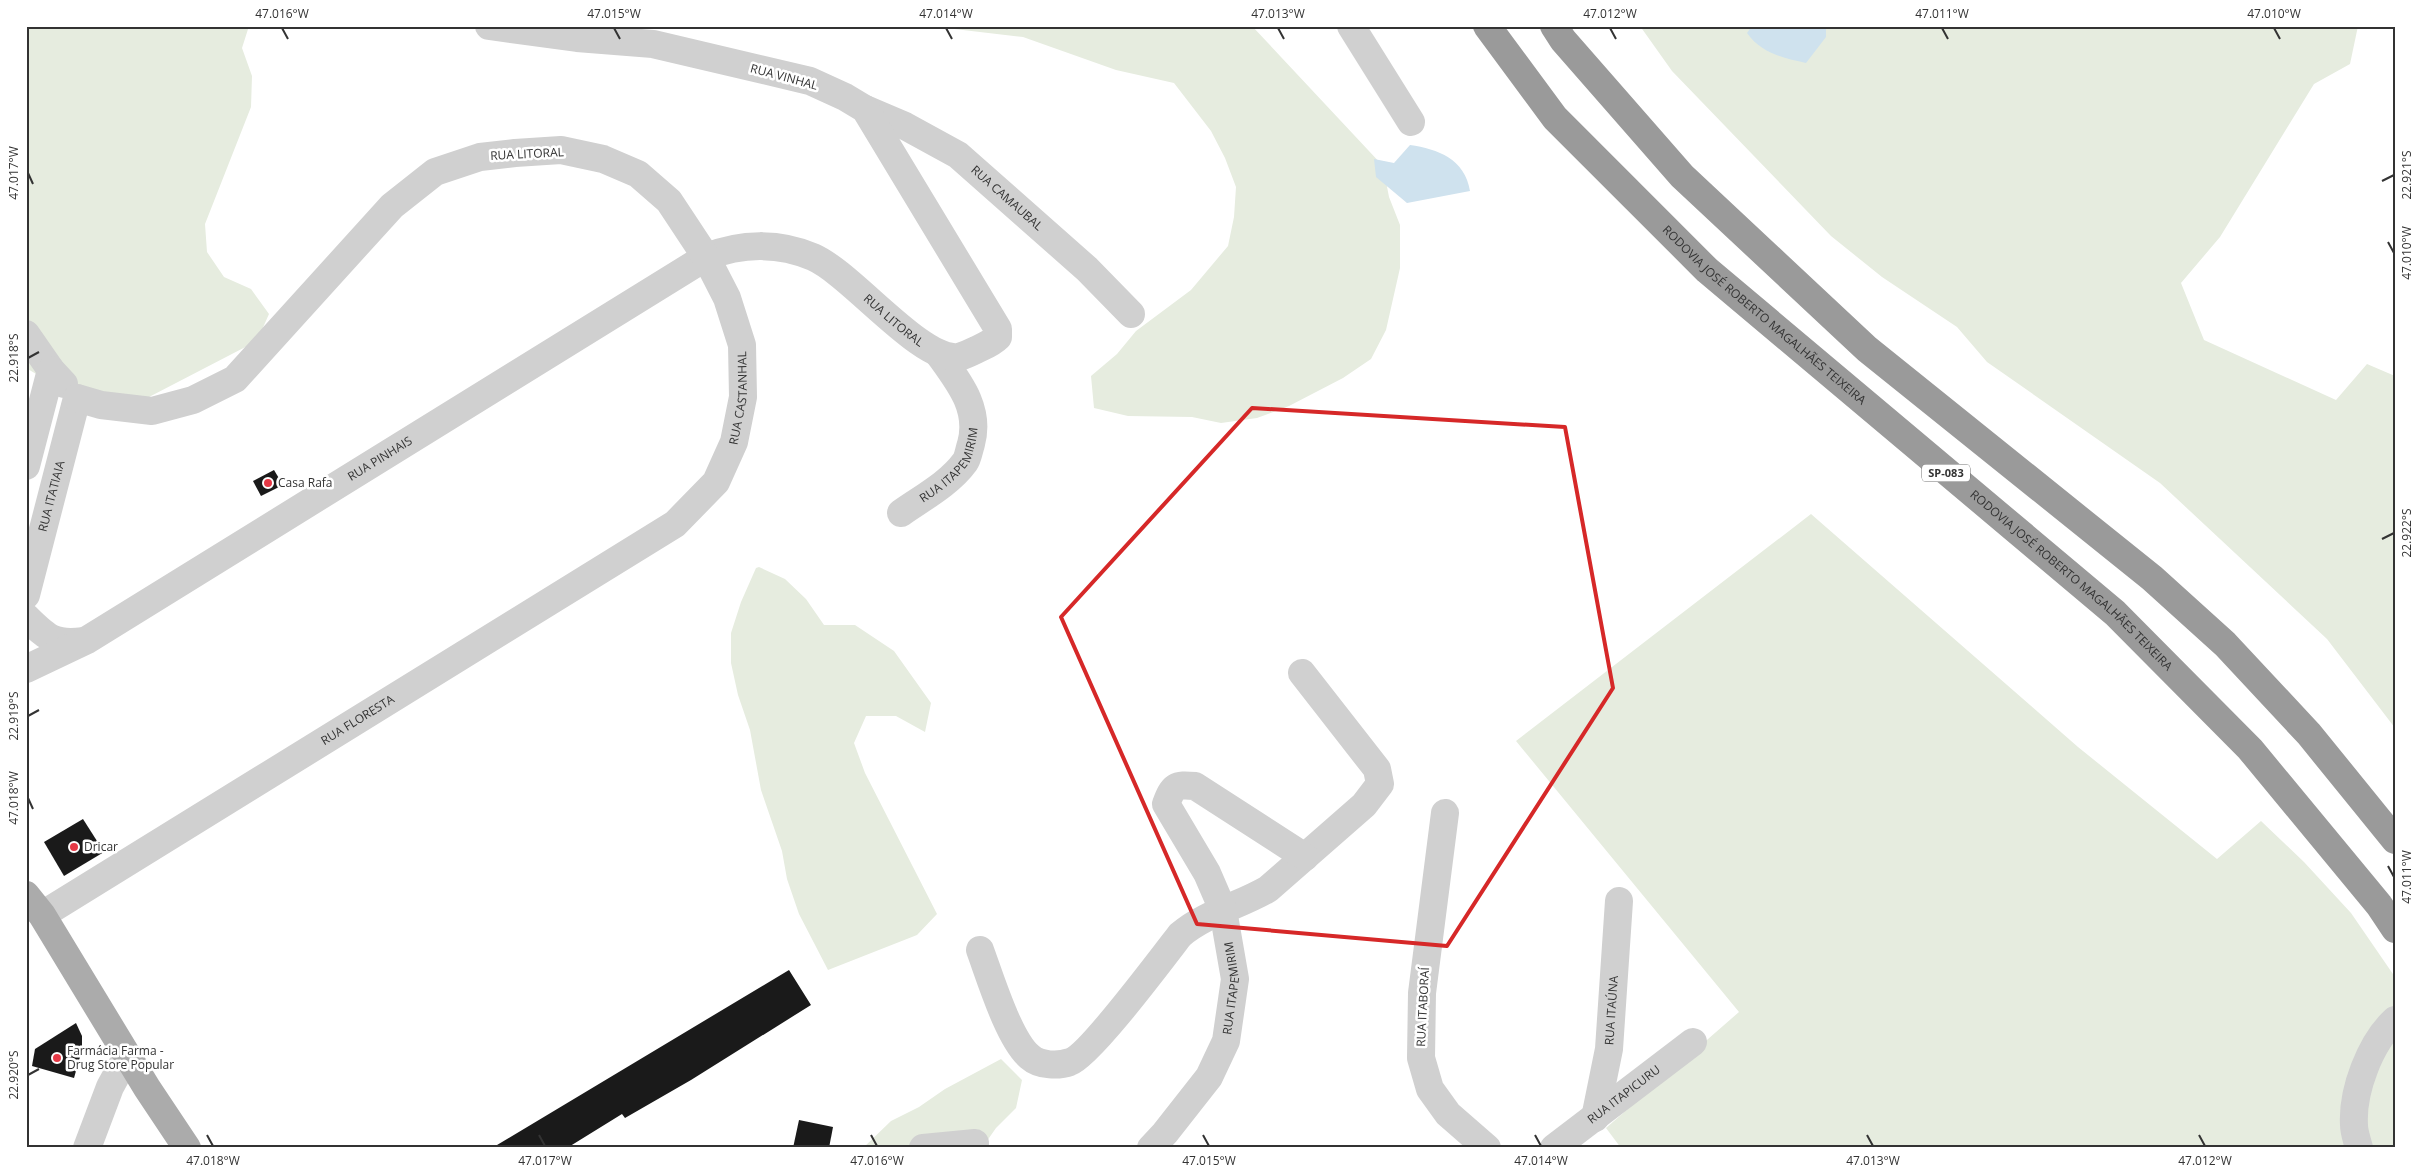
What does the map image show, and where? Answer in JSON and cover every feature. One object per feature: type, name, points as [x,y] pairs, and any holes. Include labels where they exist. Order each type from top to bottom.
[{"type":"highway","name":"RODOVIA JOSÉ ROBERTO MAGALHÃES TEIXEIRA","points":[[1487,26],[1555,118],[1707,270],[2115,614],[2250,748],[2379,905],[2395,929]]},
{"type":"highway","points":[[1554,26],[1563,40],[1682,176],[1867,349],[2152,578],[2225,644],[2309,734],[2395,840]]},
{"type":"main road","points":[[34,905],[127,1056],[187,1148]]},
{"type":"street","name":"RUA VINHAL","points":[[489,26],[577,38],[653,44],[810,81],[846,97],[865,109],[998,329],[998,337],[992,343]]},
{"type":"street","points":[[1351,26],[1411,122]]},
{"type":"street","name":"RUA CAMAUBAL","points":[[865,109],[905,126],[958,155],[1087,269],[1130,314]]},
{"type":"street","name":"RUA LITORAL","points":[[77,398],[101,404],[152,411],[193,400],[235,379],[392,206],[435,172],[480,157],[561,150],[603,159],[638,174],[669,202],[706,257],[728,248],[753,246],[787,249],[814,258],[833,270],[919,342],[938,353],[958,357],[992,343]]},
{"type":"street","name":"RUA CASTANHAL","points":[[675,524],[716,482],[734,442],[744,397],[742,345],[727,298],[706,257]]},
{"type":"street","name":"RUA PINHAIS","points":[[26,668],[87,640],[706,257]]},
{"type":"street","points":[[26,334],[51,370],[77,398]]},
{"type":"street","name":"RUA ITAPEMIRIM","points":[[901,513],[945,482],[966,461],[972,438],[972,405],[958,380],[938,353]]},
{"type":"street","points":[[26,466],[51,370]]},
{"type":"street","name":"RUA ITATIAIA","points":[[26,595],[77,398]]},
{"type":"street","name":"RUA FLORESTA","points":[[34,905],[675,524]]},
{"type":"street","points":[[26,617],[45,636],[64,643],[87,640]]},
{"type":"street","points":[[980,950],[1002,1011],[1030,1058],[1049,1065],[1071,1062],[1091,1045],[1180,936],[1196,922],[1253,898],[1268,889],[1364,806],[1380,784],[1377,769],[1302,673]]},
{"type":"street","name":"RUA ITAPEMIRIM","points":[[1151,1148],[1209,1077],[1226,1041],[1236,979],[1223,910],[1207,873],[1166,804],[1172,790],[1181,785],[1195,786],[1305,858]]},
{"type":"street","name":"RUA ITABORAÍ","points":[[1445,813],[1422,993],[1421,1058],[1430,1089],[1448,1114],[1487,1148]]},
{"type":"street","name":"RUA ITAÚNA","points":[[1595,1118],[1609,1049],[1619,901]]},
{"type":"street","points":[[2359,1148],[2354,1125],[2360,1084],[2371,1050],[2395,1020]]},
{"type":"street","name":"RUA ITAPICURU","points":[[1554,1148],[1693,1042]]},
{"type":"street","points":[[87,1148],[110,1087],[127,1056]]},
{"type":"street","points":[[922,1148],[975,1143]]},
{"type":"highlighted area","points":[[1252,408],[1565,427],[1613,688],[1447,946],[1197,924],[1061,617]]},
{"type":"shaded area","points":[[26,26],[249,26],[242,48],[252,76],[251,107],[205,224],[207,252],[224,277],[251,289],[269,314],[257,341],[149,397],[117,400],[60,388],[26,368],[26,85],[29,80]]},
{"type":"shaded area","points":[[929,26],[1252,26],[1383,166],[1389,197],[1400,225],[1400,268],[1386,330],[1371,359],[1343,378],[1289,406],[1257,418],[1221,423],[1192,417],[1128,416],[1094,408],[1091,376],[1117,354],[1136,331],[1191,290],[1228,246],[1234,217],[1236,187],[1225,158],[1211,131],[1174,83],[1116,70],[1023,37]]},
{"type":"shaded area","points":[[1640,26],[2358,26],[2350,64],[2314,84],[2220,237],[2181,283],[2204,340],[2336,400],[2367,364],[2395,376],[2395,728],[2327,639],[2160,483],[1987,362],[1957,327],[1882,277],[1831,236],[1672,71]]},
{"type":"shaded area","points":[[1811,514],[2078,747],[2217,859],[2261,821],[2304,862],[2351,913],[2395,977],[2395,1148],[1621,1148],[1606,1128],[1739,1012],[1516,741]]},
{"type":"shaded area","points":[[759,567],[785,579],[806,599],[824,625],[855,625],[894,651],[931,703],[925,732],[896,716],[866,716],[854,743],[865,773],[937,914],[917,935],[828,970],[799,914],[787,879],[782,851],[761,790],[750,730],[738,695],[731,663],[731,633],[741,602],[756,568]]},
{"type":"shaded area","points":[[1001,1059],[1022,1080],[1016,1108],[996,1128],[982,1148],[863,1148],[891,1121],[919,1107],[945,1089]]},
{"type":"water","points":[[1752,26],[1826,26],[1826,37],[1806,63],[1781,57],[1766,50],[1747,33]]},
{"type":"water","points":[[1410,145],[1430,149],[1456,163],[1467,180],[1470,191],[1407,203],[1376,177],[1374,159],[1394,163]]},
{"type":"building","name":"Casa Rafa","points":[[274,470],[283,485],[261,496],[253,481]]},
{"type":"building","name":"Dricar","points":[[83,819],[104,852],[64,876],[44,842]]},
{"type":"building","points":[[789,970],[811,1005],[691,1080],[625,1118],[622,1114],[567,1148],[492,1148]]},
{"type":"building","name":"Farmácia Farma - Drug Store Popular","points":[[76,1023],[82,1036],[82,1050],[74,1078],[32,1066],[35,1049]]},
{"type":"building","points":[[799,1120],[833,1127],[829,1148],[793,1148]]},
{"type":"place","name":"Casa Rafa","points":[[268,483]]},
{"type":"place","name":"Dricar","points":[[74,847]]},
{"type":"place","name":"Farmácia Farma - Drug Store Popular","points":[[57,1058]]}]
